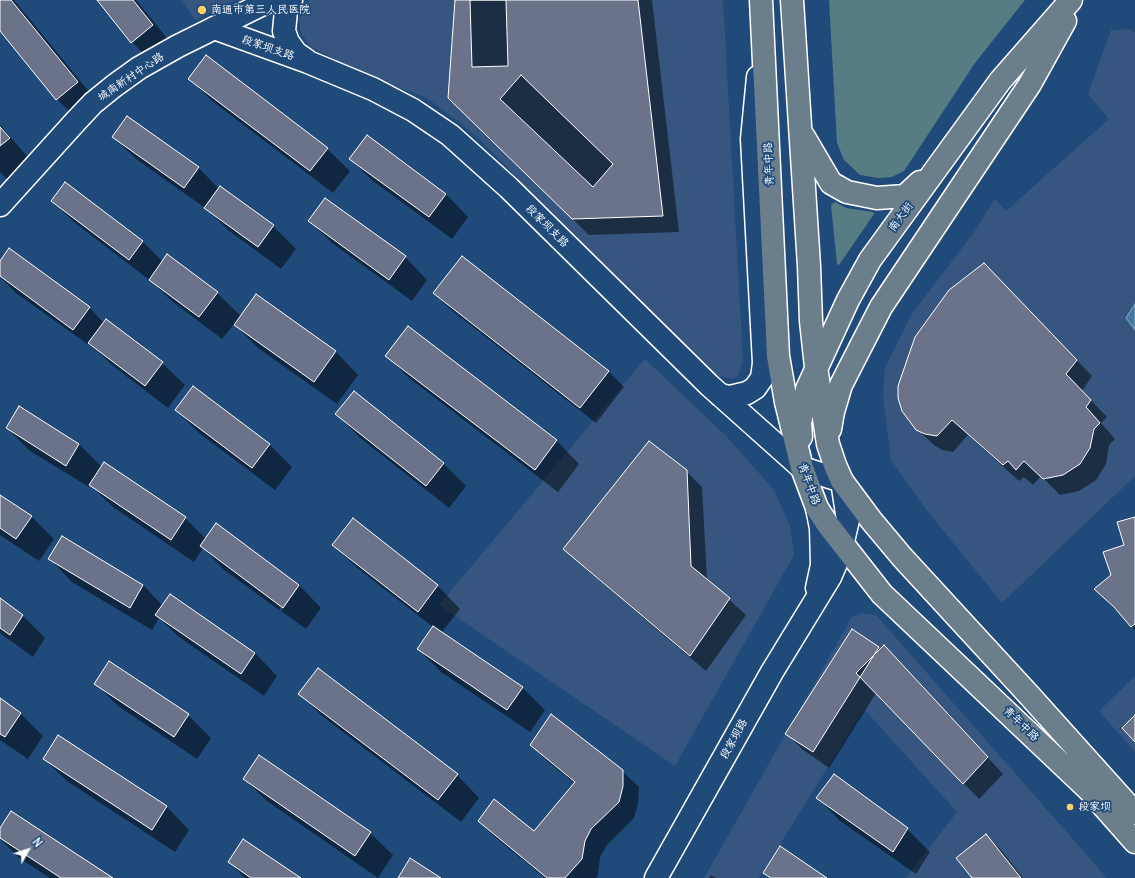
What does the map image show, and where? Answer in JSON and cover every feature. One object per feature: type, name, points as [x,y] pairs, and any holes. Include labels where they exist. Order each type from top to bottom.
[{"type":"main road","name":"青年中路","points":[[761,0],[778,356],[786,402],[802,468],[822,517],[882,594],[1089,790],[1135,842]]},
{"type":"main road","points":[[792,0],[809,266],[811,321],[816,367],[828,444],[842,481],[871,520],[902,557],[1135,813]]},
{"type":"main road","name":"南大街","points":[[802,468],[800,423],[806,389],[848,300],[870,260],[1000,81],[1071,0]]},
{"type":"main road","points":[[828,444],[833,412],[841,385],[882,307],[1030,84],[1076,0]]},
{"type":"main road","points":[[801,131],[831,183],[847,192],[877,198],[905,196],[939,164]]},
{"type":"street","name":"城南新村中心路","points":[[0,205],[93,103],[139,68],[178,46],[271,0]]},
{"type":"street","points":[[291,0],[286,11],[284,31],[288,42],[296,52],[308,62]]},
{"type":"street","points":[[720,394],[730,397],[747,393],[755,388],[762,378],[764,363],[752,139],[763,26]]},
{"type":"street","name":"段家坝支路","points":[[214,28],[308,62],[380,92],[413,110],[450,135],[509,188],[720,394],[802,468],[842,481]]},
{"type":"street","name":"段家坝路","points":[[815,601],[828,566],[822,517],[842,481]]},
{"type":"street","name":"段家坝路","points":[[656,878],[772,672],[830,577],[840,554],[848,520],[842,481]]},
{"type":"shaded area","name":"南通市第三人民医院","points":[[182,0],[235,0],[195,20]]},
{"type":"shaded area","points":[[309,0],[723,0],[743,361],[738,376],[733,379],[714,375],[481,141],[458,121],[425,97],[364,75],[310,46],[301,33],[299,19]]},
{"type":"shaded area","points":[[1129,29],[1135,33],[1135,304],[1126,318],[1135,330],[1135,476],[1002,603],[925,508],[891,460],[883,397],[885,368],[911,315],[972,235],[995,199],[1006,211],[1109,119],[1088,94],[1111,30]]},
{"type":"shaded area","points":[[1135,304],[1135,330],[1126,318]]},
{"type":"shaded area","points":[[645,359],[727,437],[774,490],[790,526],[794,555],[675,766],[439,605]]},
{"type":"shaded area","points":[[861,613],[876,615],[1107,878],[906,878],[957,812],[864,709],[759,878],[704,878],[852,617]]},
{"type":"shaded area","points":[[1135,676],[1135,752],[1099,711]]},
{"type":"green space","points":[[829,0],[1025,0],[975,63],[904,171],[892,177],[878,178],[860,175],[844,160],[837,143]]},
{"type":"green space","points":[[835,202],[846,208],[873,212],[874,214],[839,265],[837,264],[831,205]]},
{"type":"building","points":[[0,0],[11,0],[78,82],[56,100],[0,31]]},
{"type":"building","points":[[97,0],[133,0],[153,25],[131,43]]},
{"type":"building","points":[[455,0],[638,0],[663,216],[572,219],[448,98]]},
{"type":"building","points":[[470,0],[506,0],[508,66],[472,67]]},
{"type":"building","points":[[206,55],[328,148],[310,171],[188,79]]},
{"type":"building","points":[[521,75],[613,164],[593,187],[500,99]]},
{"type":"building","points":[[127,116],[199,167],[184,188],[112,137]]},
{"type":"building","points":[[0,127],[10,138],[0,146]]},
{"type":"building","points":[[367,135],[446,194],[429,217],[349,159]]},
{"type":"building","points":[[65,182],[143,241],[129,260],[51,201]]},
{"type":"building","points":[[220,186],[274,225],[258,247],[204,208]]},
{"type":"building","points":[[325,198],[406,256],[389,280],[308,221]]},
{"type":"building","points":[[9,248],[90,307],[73,330],[0,276],[0,261]]},
{"type":"building","points":[[167,254],[218,292],[199,317],[149,280]]},
{"type":"building","points":[[462,256],[609,371],[580,408],[433,293]]},
{"type":"building","points":[[984,263],[1077,360],[1066,374],[1091,400],[1086,407],[1100,423],[1094,429],[1090,448],[1080,464],[1063,475],[1043,479],[1024,461],[1016,470],[1008,461],[1003,465],[952,420],[937,436],[925,434],[916,430],[902,411],[898,398],[898,386],[915,337],[949,290]]},
{"type":"building","points":[[256,294],[336,351],[314,382],[234,325]]},
{"type":"building","points":[[106,319],[163,362],[145,386],[88,343]]},
{"type":"building","points":[[408,326],[557,440],[535,470],[385,356]]},
{"type":"building","points":[[193,386],[270,444],[252,468],[175,410]]},
{"type":"building","points":[[354,391],[444,463],[426,486],[335,414]]},
{"type":"building","points":[[19,406],[79,444],[66,466],[6,428]]},
{"type":"building","points":[[649,441],[687,470],[691,566],[730,598],[690,656],[563,549]]},
{"type":"building","points":[[104,462],[186,517],[171,540],[89,485]]},
{"type":"building","points":[[0,495],[32,516],[16,539],[0,528]]},
{"type":"building","points":[[1135,517],[1135,624],[1131,627],[1114,607],[1094,589],[1111,575],[1103,552],[1124,545],[1117,522]]},
{"type":"building","points":[[353,518],[438,585],[418,612],[332,545]]},
{"type":"building","points":[[216,523],[299,585],[283,608],[200,546]]},
{"type":"building","points":[[62,536],[143,585],[130,608],[48,559]]},
{"type":"building","points":[[170,594],[255,653],[241,674],[155,615]]},
{"type":"building","points":[[0,598],[23,615],[10,635],[0,628]]},
{"type":"building","points":[[433,626],[523,687],[507,710],[417,649]]},
{"type":"building","points":[[852,629],[879,647],[813,752],[785,734]]},
{"type":"building","points":[[884,645],[988,757],[963,784],[856,673]]},
{"type":"building","points":[[109,661],[189,714],[174,737],[94,684]]},
{"type":"building","points":[[318,668],[458,774],[438,800],[298,694]]},
{"type":"building","points":[[0,698],[21,713],[5,737],[0,734]]},
{"type":"building","points":[[551,714],[623,770],[623,786],[619,802],[591,829],[585,841],[582,859],[565,878],[547,878],[478,821],[494,799],[534,831],[575,782],[530,745]]},
{"type":"building","points":[[1135,715],[1135,742],[1122,728]]},
{"type":"building","points":[[58,735],[167,806],[152,830],[43,759]]},
{"type":"building","points":[[259,755],[371,832],[355,856],[243,779]]},
{"type":"building","points":[[834,774],[908,828],[893,852],[816,798]]},
{"type":"building","points":[[11,811],[113,878],[61,878],[0,838],[0,828]]},
{"type":"building","points":[[986,834],[1021,878],[972,878],[956,858]]},
{"type":"building","points":[[243,839],[301,878],[251,878],[228,862]]},
{"type":"building","points":[[780,846],[827,878],[771,878],[763,873]]},
{"type":"building","points":[[410,858],[441,878],[398,878]]},
{"type":"place","name":"南通市第三人民医院","points":[[202,10]]},
{"type":"place","name":"段家坝","points":[[1070,807]]}]
